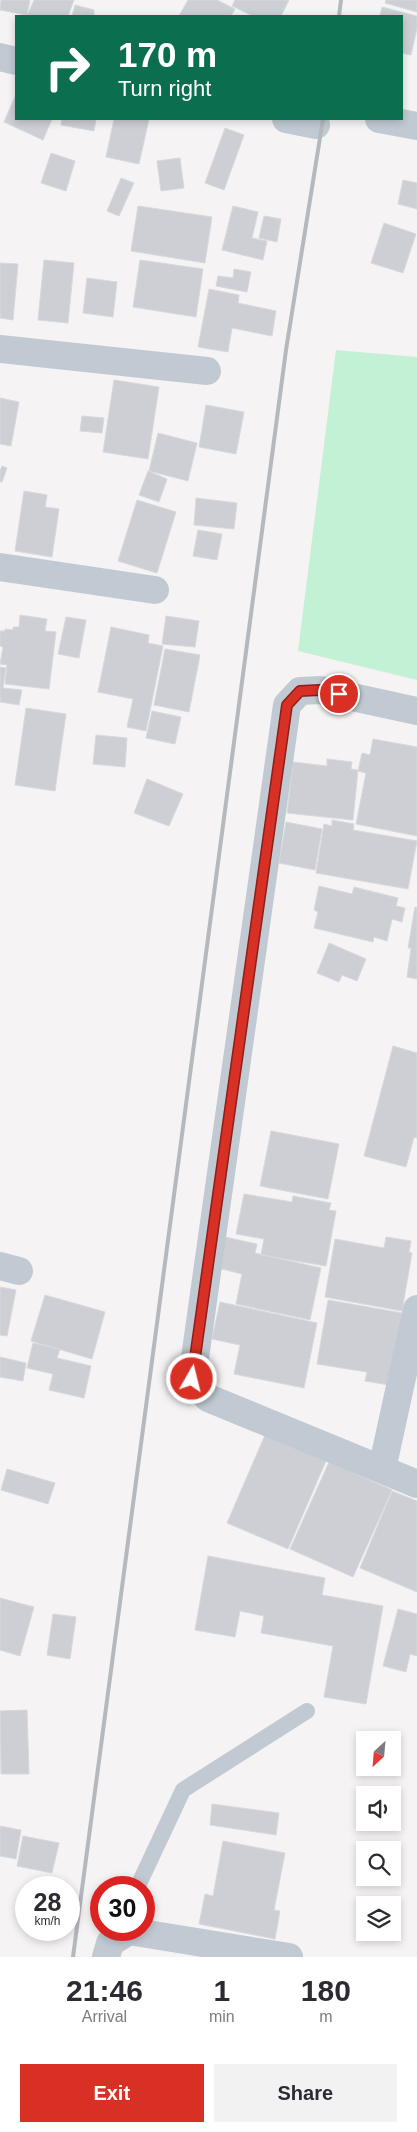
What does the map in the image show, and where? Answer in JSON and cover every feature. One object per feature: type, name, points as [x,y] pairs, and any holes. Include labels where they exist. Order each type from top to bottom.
[{"type":"street","points":[[0,57],[15,61]]},
{"type":"street","points":[[291,120],[316,125]]},
{"type":"street","points":[[384,120],[417,126]]},
{"type":"street","points":[[0,349],[207,371]]},
{"type":"street","points":[[0,567],[154,590]]},
{"type":"street","points":[[417,711],[320,690],[300,691],[287,705],[192,1379],[208,1398],[417,1484]]},
{"type":"street","points":[[382,1469],[417,1310]]},
{"type":"street","points":[[111,1943],[129,1931],[289,1957]]},
{"type":"lane","points":[[143,1876],[183,1790],[307,1711]]},
{"type":"green space","points":[[336,350],[417,357],[417,680],[298,651]]},
{"type":"building","points":[[1,0],[30,0],[27,15],[0,10]]},
{"type":"building","points":[[34,0],[74,0],[68,15],[27,15]]},
{"type":"building","points":[[188,0],[217,0],[235,9],[232,15],[180,15]]},
{"type":"building","points":[[235,0],[289,0],[282,15],[251,15],[232,6]]},
{"type":"building","points":[[386,0],[417,0],[417,12],[385,3]]},
{"type":"building","points":[[75,5],[94,10],[94,15],[72,15]]},
{"type":"building","points":[[382,7],[417,16],[417,28],[411,55],[403,53],[403,15],[380,15]]},
{"type":"building","points":[[15,96],[15,120],[52,120],[43,140],[4,122]]},
{"type":"building","points":[[62,120],[96,120],[94,131],[61,125]]},
{"type":"building","points":[[114,120],[149,120],[139,164],[106,157]]},
{"type":"building","points":[[225,128],[244,135],[224,190],[205,183]]},
{"type":"building","points":[[51,153],[75,161],[66,191],[41,183]]},
{"type":"building","points":[[180,158],[184,188],[161,191],[157,161]]},
{"type":"building","points":[[121,178],[134,183],[119,216],[107,211]]},
{"type":"building","points":[[403,180],[417,183],[417,209],[398,204]]},
{"type":"building","points":[[138,206],[212,217],[205,263],[131,251]]},
{"type":"building","points":[[233,206],[258,212],[252,238],[267,241],[263,260],[222,250]]},
{"type":"building","points":[[264,216],[281,219],[277,242],[259,238]]},
{"type":"building","points":[[384,223],[416,234],[403,273],[371,263]]},
{"type":"building","points":[[44,260],[74,263],[68,323],[38,320]]},
{"type":"building","points":[[140,260],[203,269],[196,317],[133,307]]},
{"type":"building","points":[[0,263],[18,264],[13,320],[0,318]]},
{"type":"building","points":[[234,269],[251,272],[247,292],[216,286],[218,276],[233,278]]},
{"type":"building","points":[[87,278],[117,282],[113,317],[83,313]]},
{"type":"building","points":[[209,289],[239,295],[238,303],[276,311],[272,336],[232,328],[228,352],[198,347]]},
{"type":"building","points":[[114,380],[159,387],[148,459],[103,452]]},
{"type":"building","points":[[0,398],[19,402],[11,446],[0,444]]},
{"type":"building","points":[[206,405],[244,412],[236,454],[199,447]]},
{"type":"building","points":[[82,416],[104,418],[102,433],[80,431]]},
{"type":"building","points":[[158,433],[197,443],[188,481],[149,471]]},
{"type":"building","points":[[2,466],[7,468],[2,482],[0,482],[0,471]]},
{"type":"building","points":[[148,471],[167,479],[159,502],[139,495]]},
{"type":"building","points":[[24,491],[47,495],[45,507],[59,509],[52,557],[15,551]]},
{"type":"building","points":[[196,498],[237,503],[234,529],[194,525]]},
{"type":"building","points":[[137,500],[176,512],[157,573],[118,561]]},
{"type":"building","points":[[198,530],[222,534],[217,560],[193,556]]},
{"type":"building","points":[[20,615],[47,619],[45,631],[56,632],[49,689],[5,684],[7,665],[0,664],[3,647],[0,646],[0,631],[5,631],[5,629],[13,630],[13,627],[19,627]]},
{"type":"building","points":[[166,616],[199,621],[195,647],[162,644]]},
{"type":"building","points":[[66,617],[86,620],[79,658],[58,654]]},
{"type":"building","points":[[111,627],[149,635],[148,643],[163,646],[146,731],[127,727],[133,699],[98,692]]},
{"type":"building","points":[[165,649],[200,655],[189,712],[154,705]]},
{"type":"building","points":[[0,667],[6,668],[3,688],[22,690],[19,705],[0,702]]},
{"type":"building","points":[[26,708],[66,714],[55,791],[15,785]]},
{"type":"building","points":[[152,711],[181,717],[175,744],[146,738]]},
{"type":"building","points":[[96,735],[127,738],[125,767],[93,764]]},
{"type":"building","points":[[373,739],[417,747],[417,836],[356,824],[366,773],[358,771],[362,753],[370,755]]},
{"type":"building","points":[[327,759],[352,762],[351,769],[358,770],[353,820],[287,813],[293,762],[327,766]]},
{"type":"building","points":[[147,779],[183,794],[169,826],[134,813]]},
{"type":"building","points":[[332,820],[354,824],[353,830],[417,841],[408,889],[316,873],[324,824],[332,826]]},
{"type":"building","points":[[286,822],[322,829],[315,870],[279,863]]},
{"type":"building","points":[[319,886],[352,894],[354,887],[398,898],[396,906],[405,908],[402,922],[392,919],[387,941],[374,937],[373,942],[314,928],[318,912],[314,910]]},
{"type":"building","points":[[415,907],[417,908],[417,979],[407,977],[411,948],[408,948]]},
{"type":"building","points":[[329,943],[366,959],[357,981],[342,975],[339,982],[317,973]]},
{"type":"building","points":[[393,1046],[417,1053],[417,1138],[414,1137],[406,1167],[364,1156]]},
{"type":"building","points":[[271,1131],[339,1144],[328,1199],[260,1186]]},
{"type":"building","points":[[244,1194],[292,1202],[293,1196],[331,1203],[329,1210],[336,1211],[326,1266],[261,1255],[264,1239],[236,1234]]},
{"type":"building","points":[[225,1237],[257,1244],[255,1253],[321,1268],[310,1320],[236,1304],[242,1274],[218,1268]]},
{"type":"building","points":[[386,1237],[411,1241],[409,1252],[412,1253],[402,1311],[325,1297],[335,1239],[384,1248]]},
{"type":"building","points":[[0,1287],[16,1290],[7,1336],[0,1335]]},
{"type":"building","points":[[45,1295],[105,1312],[92,1359],[31,1341]]},
{"type":"building","points":[[328,1300],[402,1313],[389,1385],[365,1381],[367,1372],[317,1364]]},
{"type":"building","points":[[220,1302],[317,1323],[304,1388],[234,1374],[240,1345],[212,1339]]},
{"type":"building","points":[[33,1343],[60,1349],[57,1358],[91,1366],[84,1398],[49,1390],[53,1374],[27,1368]]},
{"type":"building","points":[[0,1357],[26,1363],[23,1381],[0,1377]]},
{"type":"building","points":[[265,1435],[326,1461],[288,1549],[227,1523]]},
{"type":"building","points":[[329,1462],[392,1490],[353,1577],[290,1549]]},
{"type":"building","points":[[7,1469],[55,1483],[48,1504],[1,1490]]},
{"type":"building","points":[[392,1491],[417,1501],[417,1592],[360,1568]]},
{"type":"building","points":[[208,1556],[325,1578],[322,1595],[383,1606],[366,1704],[324,1697],[333,1646],[261,1633],[264,1616],[240,1611],[235,1637],[195,1630]]},
{"type":"building","points":[[0,1598],[34,1607],[20,1656],[0,1650]]},
{"type":"building","points":[[398,1609],[417,1614],[417,1656],[410,1654],[406,1672],[383,1666]]},
{"type":"building","points":[[53,1614],[76,1617],[70,1659],[47,1655]]},
{"type":"building","points":[[27,1710],[29,1774],[1,1774],[0,1711]]},
{"type":"building","points":[[212,1804],[279,1813],[276,1835],[210,1825]]},
{"type":"building","points":[[0,1826],[21,1830],[16,1859],[0,1856]]},
{"type":"building","points":[[23,1836],[59,1843],[52,1873],[17,1866]]},
{"type":"building","points":[[223,1841],[285,1853],[274,1910],[280,1911],[275,1939],[199,1924],[205,1894],[213,1896]]},
{"type":"railway","points":[[339,15],[341,0]]},
{"type":"railway","points":[[73,1957],[286,350],[323,120]]},
{"type":"route","points":[[192,1379],[287,705],[300,691],[320,690],[339,694]]}]
